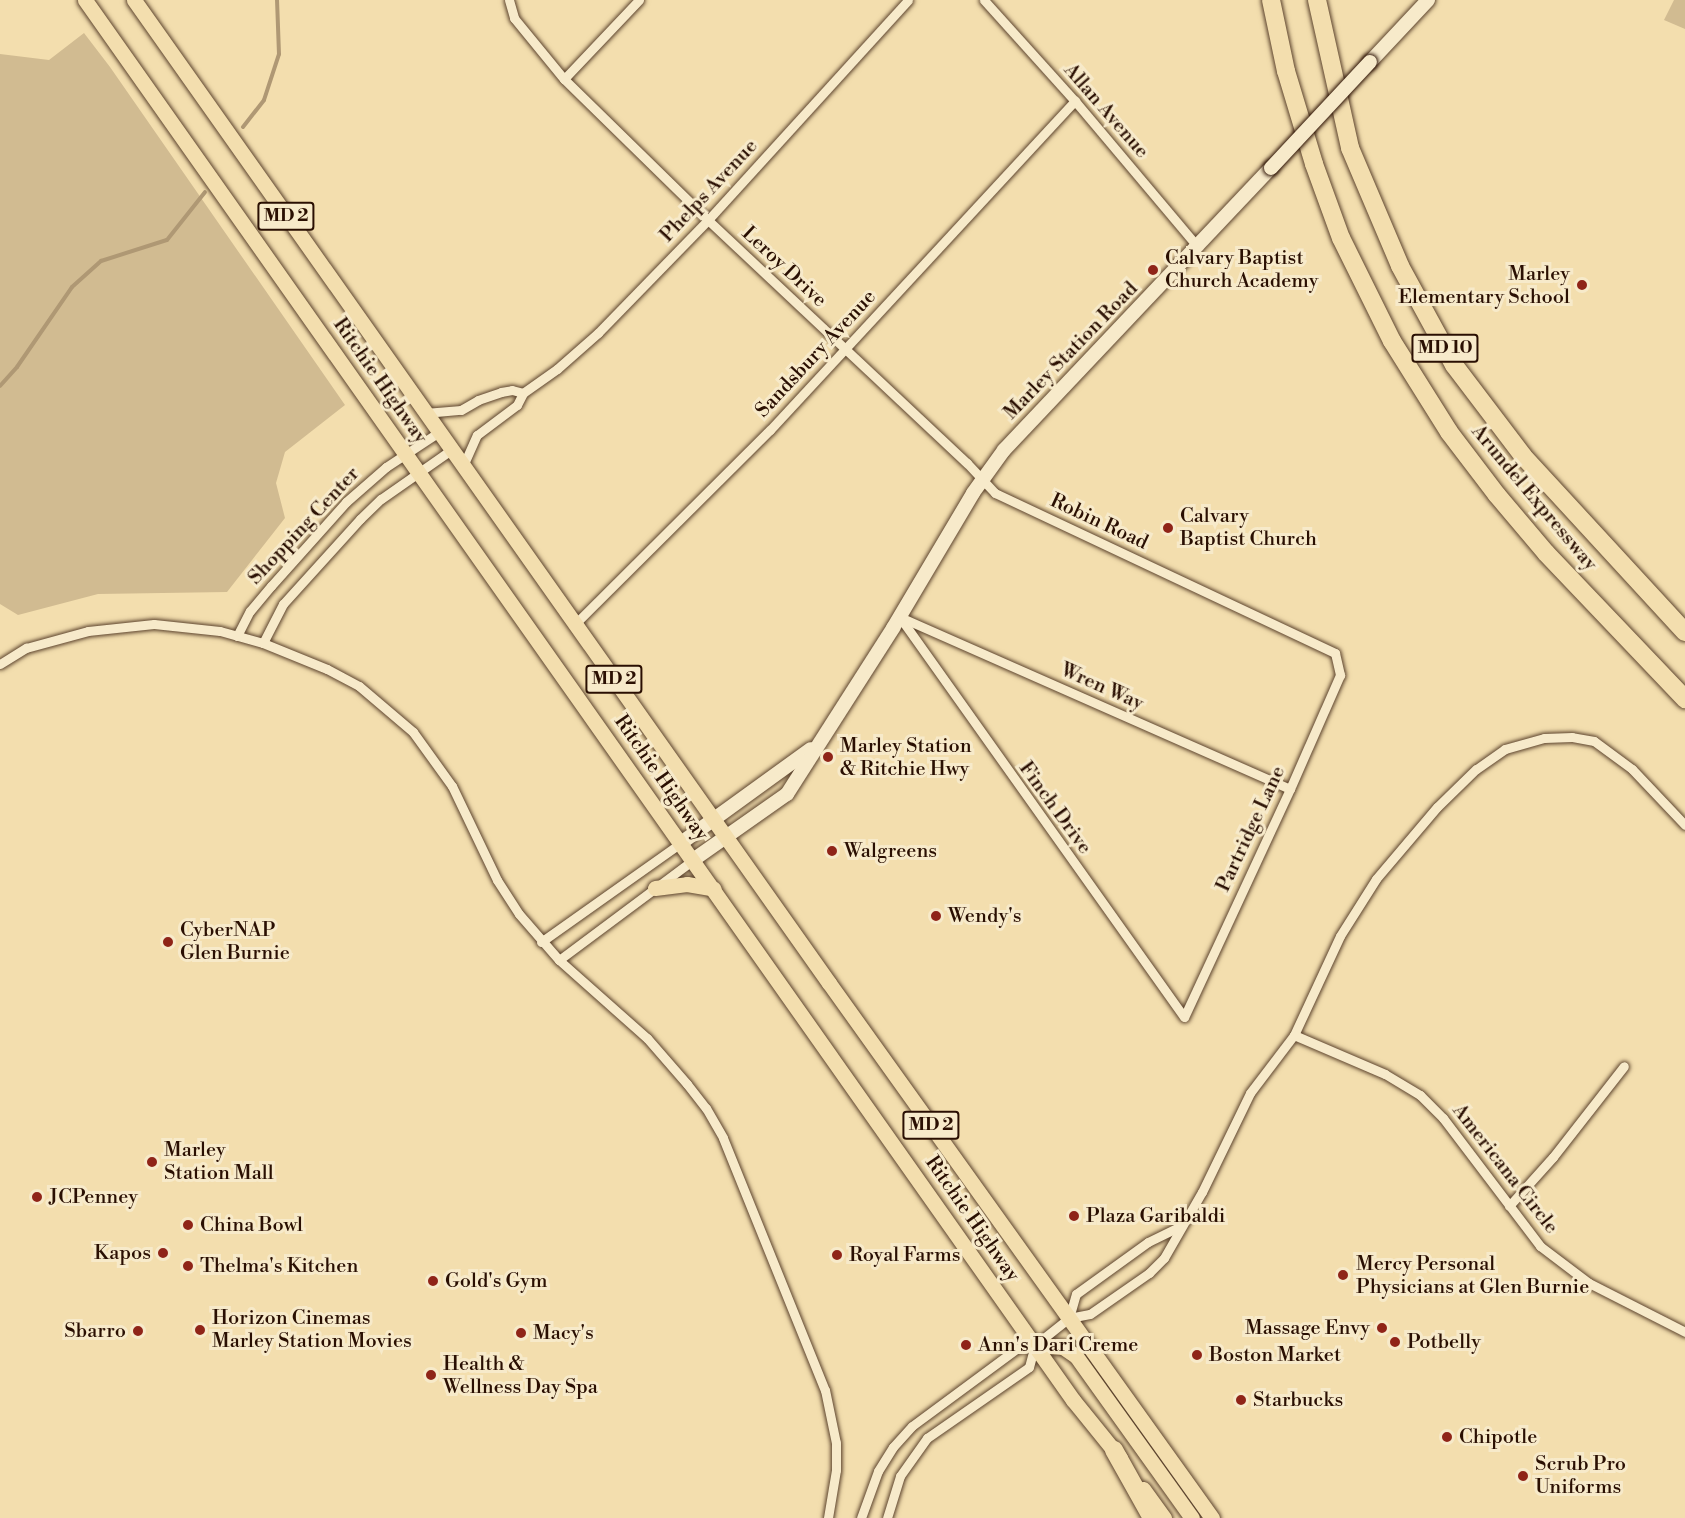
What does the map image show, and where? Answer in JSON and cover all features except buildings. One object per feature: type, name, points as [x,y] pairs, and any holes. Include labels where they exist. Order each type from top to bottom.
[{"type":"highway","name":"Arundel Expressway","points":[[1271,0],[1286,71],[1314,164],[1346,247],[1392,341],[1449,432],[1497,495],[1546,552],[1685,699]]},
{"type":"highway","name":"Arundel Expressway","points":[[1317,0],[1350,148],[1400,266],[1454,365],[1523,456],[1685,632]]},
{"type":"highway","points":[[1114,1450],[1152,1518]]},
{"type":"main road","name":"Ritchie Highway","points":[[85,0],[1035,1346],[1164,1518]]},
{"type":"main road","name":"Ritchie Highway","points":[[134,0],[451,450],[1209,1514]]},
{"type":"main road","name":"Marley Station Road","points":[[693,860],[787,794],[900,617],[982,479],[1032,417],[1198,247],[1428,0]]},
{"type":"main road","name":"Marley Station Road","points":[[681,843],[820,742]]},
{"type":"main road","points":[[655,888],[687,884],[714,889]]},
{"type":"main road","points":[[1035,1346],[1063,1347],[1076,1356],[1192,1518]]},
{"type":"main road","points":[[1209,1514],[1227,1518]]},
{"type":"street","name":"Leroy Drive","points":[[509,0],[514,18],[564,79],[708,220],[982,479]]},
{"type":"street","points":[[564,79],[639,0]]},
{"type":"street","name":"Phelps Avenue","points":[[463,466],[477,435],[517,405],[523,393],[557,369],[598,333],[708,220],[908,0]]},
{"type":"street","name":"Allan Avenue","points":[[984,0],[1075,101],[1198,247]]},
{"type":"street","name":"Sandsbury Avenue","points":[[575,624],[714,487],[1075,101]]},
{"type":"street","points":[[425,413],[461,410],[478,400],[501,392],[512,390],[523,393]]},
{"type":"street","name":"Shopping Center","points":[[237,636],[250,611],[346,502],[405,453],[439,432]]},
{"type":"street","name":"Shopping Center","points":[[262,643],[283,604],[330,551],[381,499],[451,450]]},
{"type":"street","name":"Robin Road","points":[[982,479],[995,493],[1335,653]]},
{"type":"street","name":"Wren Way","points":[[900,617],[1290,789]]},
{"type":"street","name":"Finch Drive","points":[[900,617],[1184,1017]]},
{"type":"street","points":[[0,664],[26,648],[88,631],[124,626],[191,627],[262,643],[327,669],[359,686],[413,732],[452,786],[497,880],[541,942],[647,1038],[687,1084],[723,1138],[827,1396],[836,1443],[836,1470],[828,1518]]},
{"type":"street","name":"Partridge Lane","points":[[1184,1017],[1290,789],[1340,675],[1335,653]]},
{"type":"street","points":[[861,1518],[878,1471],[893,1447],[912,1426],[1016,1349],[1035,1346],[1069,1318],[1090,1314],[1149,1273],[1164,1258],[1202,1192],[1250,1093],[1294,1035],[1340,936],[1376,879],[1437,807],[1476,769],[1505,749],[1530,740],[1572,737],[1594,741],[1607,748],[1632,769],[1685,825]]},
{"type":"street","points":[[541,942],[681,843]]},
{"type":"street","points":[[560,960],[693,860]]},
{"type":"street","name":"Americana Circle","points":[[1294,1035],[1385,1074],[1420,1095],[1443,1118],[1540,1246],[1572,1273],[1609,1295],[1685,1332]]},
{"type":"street","points":[[1509,1206],[1553,1156],[1624,1066]]},
{"type":"street","points":[[1069,1318],[1076,1294],[1148,1242],[1181,1226]]},
{"type":"street","points":[[887,1518],[900,1476],[927,1438],[1029,1367],[1035,1346]]},
{"type":"shaded area","points":[[1674,0],[1685,0],[1685,29],[1664,20]]},
{"type":"shaded area","points":[[84,33],[345,405],[285,452],[276,483],[285,518],[227,592],[98,594],[18,615],[0,604],[0,54],[49,60]]},
{"type":"waterway","points":[[243,127],[264,100],[279,54],[277,0]]},
{"type":"waterway","points":[[0,386],[17,367],[72,287],[101,261],[167,240],[205,192]]},
{"type":"place","name":"Calvary Baptist Church Academy","points":[[1153,270]]},
{"type":"place","name":"Marley Elementary School","points":[[1582,285]]},
{"type":"place","name":"Calvary Baptist Church","points":[[1168,528]]},
{"type":"place","name":"Marley Station & Ritchie Hwy","points":[[828,757]]},
{"type":"place","name":"Walgreens","points":[[832,851]]},
{"type":"place","name":"Wendy's","points":[[936,916]]},
{"type":"place","name":"CyberNAP Glen Burnie","points":[[168,942]]},
{"type":"place","name":"Marley Station Mall","points":[[152,1162]]},
{"type":"place","name":"JCPenney","points":[[37,1197]]},
{"type":"place","name":"Plaza Garibaldi","points":[[1074,1216]]},
{"type":"place","name":"China Bowl","points":[[188,1225]]},
{"type":"place","name":"Kapos","points":[[163,1253]]},
{"type":"place","name":"Royal Farms","points":[[837,1255]]},
{"type":"place","name":"Thelma's Kitchen","points":[[188,1266]]},
{"type":"place","name":"Mercy Personal Physicians at Glen Burnie","points":[[1343,1275]]},
{"type":"place","name":"Gold's Gym","points":[[433,1281]]},
{"type":"place","name":"Massage Envy","points":[[1382,1328]]},
{"type":"place","name":"Horizon Cinemas Marley Station Movies","points":[[200,1330]]},
{"type":"place","name":"Sbarro","points":[[138,1331]]},
{"type":"place","name":"Macy's","points":[[521,1333]]},
{"type":"place","name":"Potbelly","points":[[1395,1342]]},
{"type":"place","name":"Ann's Dari Creme","points":[[966,1345]]},
{"type":"place","name":"Boston Market","points":[[1197,1355]]},
{"type":"place","name":"Health & Wellness Day Spa","points":[[431,1375]]},
{"type":"place","name":"Starbucks","points":[[1241,1400]]},
{"type":"place","name":"Chipotle","points":[[1447,1437]]},
{"type":"place","name":"Scrub Pro Uniforms","points":[[1523,1476]]}]
